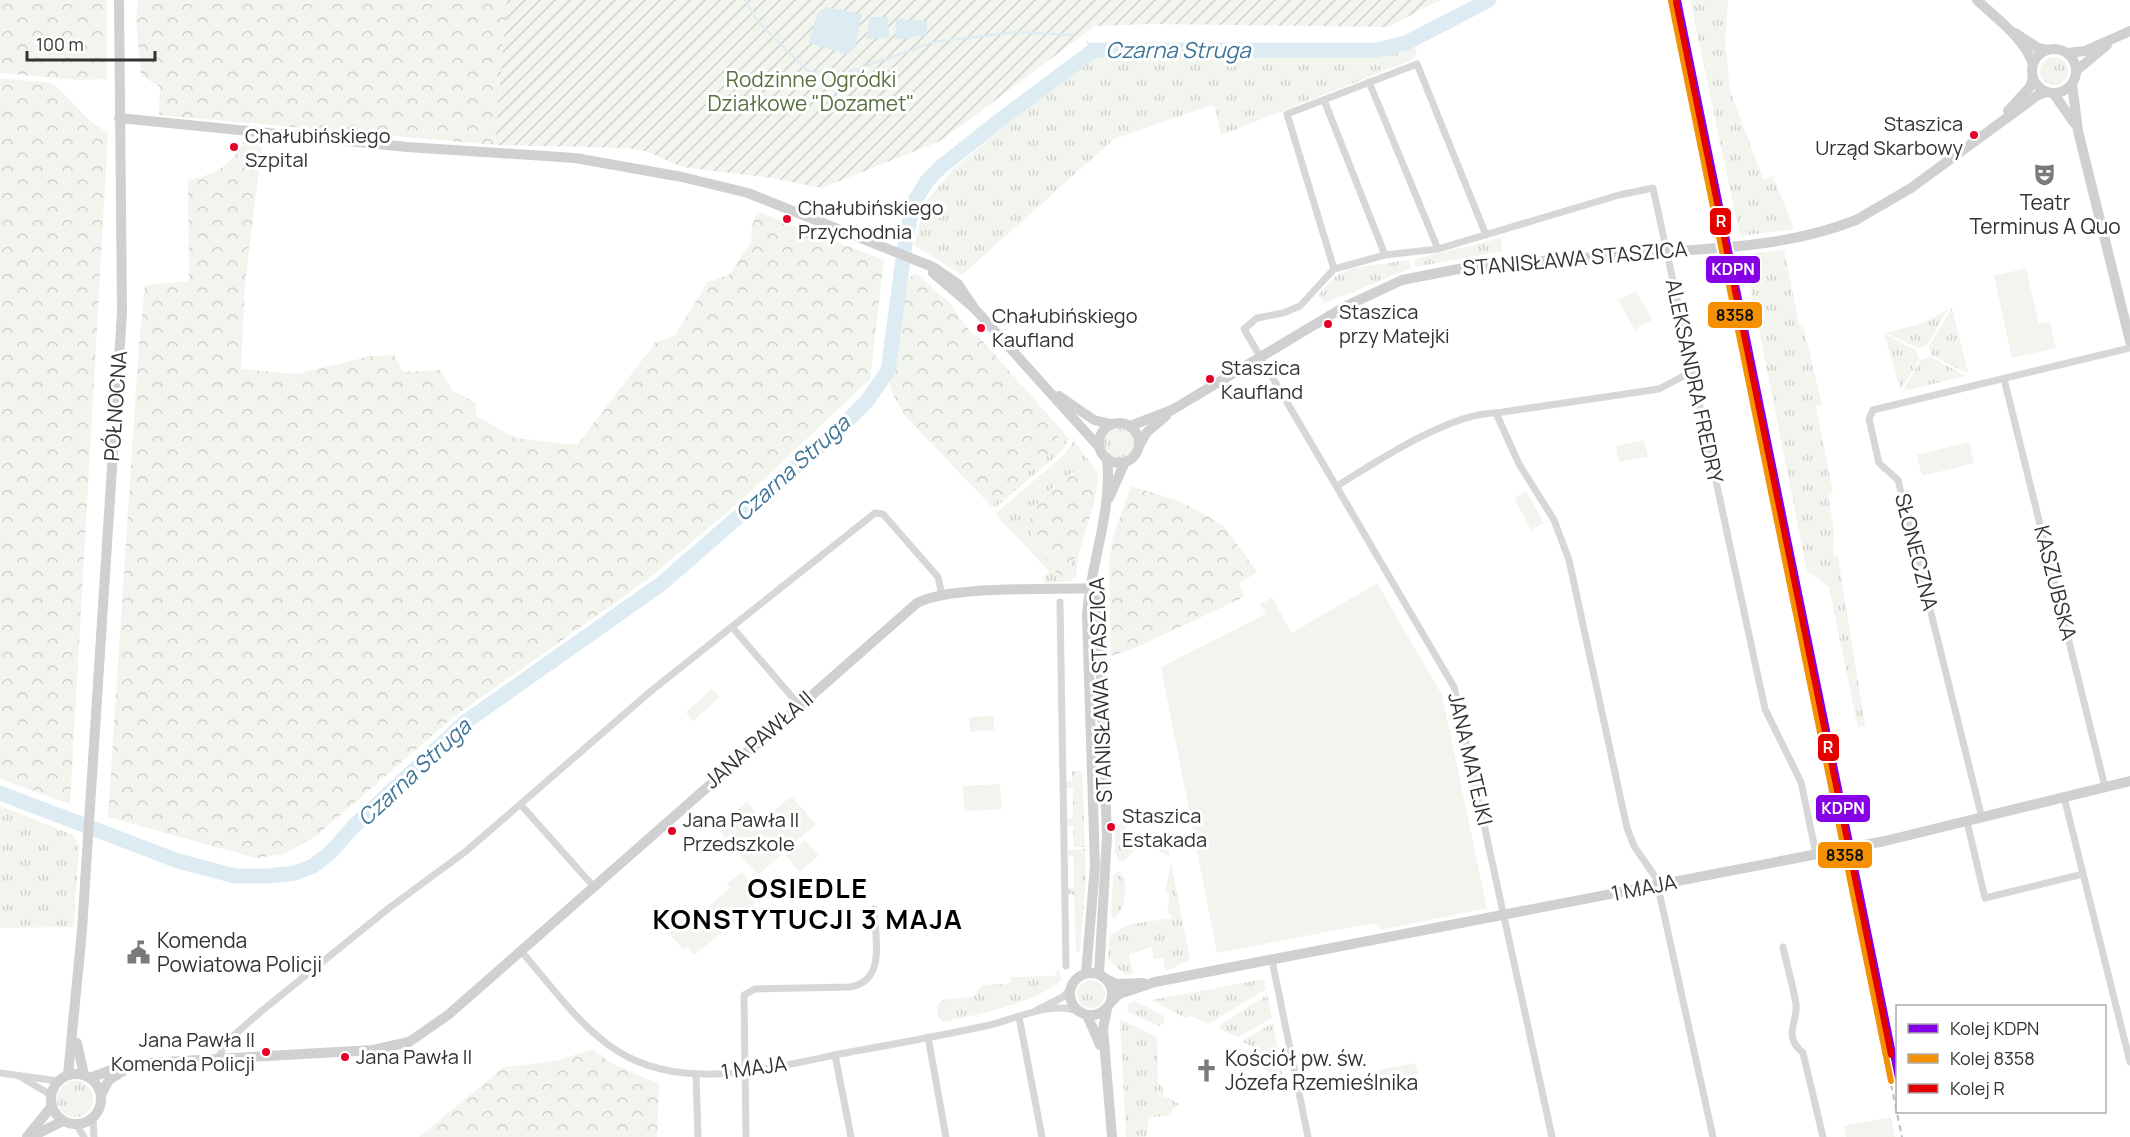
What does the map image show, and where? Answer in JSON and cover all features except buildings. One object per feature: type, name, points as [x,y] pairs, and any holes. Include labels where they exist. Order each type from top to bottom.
[{"type":"street","name":"PÓŁNOCNA","points":[[74,1025],[122,314],[119,0]]},
{"type":"street","points":[[1977,0],[2007,28],[2030,57],[2036,84],[2066,108],[2078,131]]},
{"type":"street","points":[[2007,28],[2038,48],[2077,54],[2130,30]]},
{"type":"street","points":[[2076,71],[2114,39]]},
{"type":"street","points":[[2033,64],[2041,53],[2047,50]]},
{"type":"street","points":[[2067,53],[2075,64],[2076,71],[2071,94],[2078,131],[2130,341]]},
{"type":"street","points":[[1259,355],[1244,329],[1250,321],[1283,314],[1300,306],[1334,269],[1287,114],[1417,64],[1486,235]]},
{"type":"street","name":"STANISŁAWA STASZICA","points":[[1984,135],[2023,96],[2033,78]]},
{"type":"street","points":[[1369,82],[1438,249]]},
{"type":"street","points":[[2050,93],[2067,89],[2072,84]]},
{"type":"street","name":"STANISŁAWA STASZICA","points":[[1140,444],[1147,432],[1172,410],[1259,355],[1361,298],[1417,275],[1473,266],[1783,241],[1833,230],[1856,220],[1911,188],[2038,95],[2050,93]]},
{"type":"street","points":[[1324,100],[1385,255]]},
{"type":"street","points":[[119,118],[406,147],[597,161],[745,192],[946,274],[958,284],[974,309],[1049,390],[1107,459],[1125,462],[1135,456],[1140,444],[1136,432],[1130,426],[1094,420],[1049,390]]},
{"type":"street","name":"ALEKSANDRA FREDRY","points":[[1334,269],[1385,255],[1438,249],[1619,195],[1653,188],[1765,709],[1795,763],[1816,854]]},
{"type":"street","name":"SŁONECZNA","points":[[1982,818],[1898,480],[1879,463],[1869,419],[1873,410],[2130,348]]},
{"type":"street","name":"JANA MATEJKI","points":[[1259,355],[1454,687],[1552,1137]]},
{"type":"street","points":[[1336,486],[1448,425],[1479,413],[1496,413],[1659,389],[1692,372]]},
{"type":"street","name":"KASZUBSKA","points":[[2004,379],[2105,787]]},
{"type":"street","name":"STANISŁAWA STASZICA","points":[[1130,426],[1172,410]]},
{"type":"street","points":[[1496,413],[1519,464],[1554,520],[1569,560],[1627,828],[1634,846],[1653,872],[1658,885],[1713,1137]]},
{"type":"street","points":[[1100,448],[1101,436],[1111,424]]},
{"type":"street","name":"STANISŁAWA STASZICA","points":[[1086,973],[1095,866],[1093,588],[1096,549],[1104,512],[1107,459]]},
{"type":"street","name":"STANISŁAWA STASZICA","points":[[1104,512],[1125,462]]},
{"type":"street","points":[[218,1059],[225,1043],[264,1009],[389,908],[459,857],[651,690],[878,512],[883,514],[938,577],[942,595]]},
{"type":"street","name":"STANISŁAWA STASZICA","points":[[1093,588],[1107,837],[1103,977]]},
{"type":"street","name":"JANA PAWŁA II","points":[[87,1077],[134,1065],[373,1050],[401,1045],[433,1027],[903,613],[922,600],[942,595],[1093,588]]},
{"type":"street","points":[[1060,602],[1066,966]]},
{"type":"street","points":[[732,627],[799,705]]},
{"type":"street","name":"1 MAJA","points":[[1103,977],[1117,984],[1155,982],[1504,917],[1967,822],[2130,781]]},
{"type":"street","points":[[2064,797],[2129,1058]]},
{"type":"street","points":[[520,805],[594,887]]},
{"type":"street","points":[[1967,822],[1985,898],[2083,874]]},
{"type":"street","points":[[746,1137],[743,1000],[747,992],[755,989],[850,987],[864,982],[875,968],[874,909]]},
{"type":"street","points":[[1783,947],[1796,1007],[1791,1031],[1795,1046],[1803,1053],[1823,1137]]},
{"type":"street","name":"1 MAJA","points":[[521,951],[589,1028],[612,1047],[652,1067],[696,1074],[744,1071],[835,1055],[1019,1017],[1063,997],[1070,989]]},
{"type":"street","points":[[1272,960],[1308,1137]]},
{"type":"street","points":[[1104,1056],[1082,1013],[1071,1001],[1070,989],[1076,979],[1086,973],[1103,977],[1112,990],[1103,1019],[1104,1056],[1110,1090],[1112,1137]]},
{"type":"street","name":"1 MAJA","points":[[1109,1005],[1119,994],[1155,982]]},
{"type":"street","points":[[1082,1013],[1098,1015],[1109,1005]]},
{"type":"street","name":"1 MAJA","points":[[1029,1013],[1067,1008],[1082,1013]]},
{"type":"street","points":[[1019,1017],[1042,1137]]},
{"type":"street","points":[[74,1025],[87,1077],[101,1095],[101,1104],[93,1118],[94,1137]]},
{"type":"street","points":[[29,1137],[63,1078],[74,1025]]},
{"type":"street","points":[[2122,1028],[2130,1026]]},
{"type":"street","points":[[928,1037],[946,1137]]},
{"type":"street","points":[[835,1055],[851,1137]]},
{"type":"street","name":"JANA PAWŁA II","points":[[101,1095],[109,1080],[134,1065]]},
{"type":"street","points":[[0,1073],[63,1078],[87,1077]]},
{"type":"street","points":[[696,1074],[698,1137]]},
{"type":"street","points":[[17,1075],[51,1100],[63,1121]]},
{"type":"street","points":[[29,1137],[63,1121],[76,1124],[93,1118]]},
{"type":"street","points":[[76,1124],[84,1137]]},
{"type":"green space","points":[[0,0],[107,0],[107,79],[76,80],[0,73]]},
{"type":"green space","points":[[138,0],[507,0],[495,145],[159,115],[160,87],[141,75],[136,20]]},
{"type":"green space","name":"Rodzinne Ogródki Działkowe \"Dozamet\"","points":[[507,0],[1440,0],[1388,27],[1152,24],[1095,26],[940,141],[822,188],[772,178],[682,167],[648,152],[628,148],[495,145]]},
{"type":"green space","points":[[1690,0],[1728,0],[1725,40],[1730,91],[1763,179],[1773,176],[1794,229],[1740,236]]},
{"type":"green space","points":[[1414,45],[1417,54],[1412,60],[1221,135],[1215,107],[1212,105],[1114,139],[962,275],[914,245],[925,202],[952,170],[1093,54],[1376,54]]},
{"type":"green space","points":[[2054,57],[2064,61],[2068,71],[2064,81],[2054,85],[2044,81],[2040,71],[2044,61]]},
{"type":"green space","points":[[0,78],[53,83],[90,121],[108,133],[70,804],[0,779]]},
{"type":"green space","points":[[244,142],[262,145],[245,283],[241,369],[296,374],[371,356],[394,355],[403,372],[440,370],[453,391],[476,403],[476,416],[516,438],[577,445],[656,342],[675,335],[708,282],[729,275],[751,242],[752,225],[758,212],[884,260],[870,379],[745,497],[647,580],[455,716],[316,836],[284,854],[256,858],[108,817],[139,344],[145,285],[189,281],[188,180],[221,168],[233,158]]},
{"type":"green space","points":[[1501,238],[1502,251],[1415,267],[1415,259]]},
{"type":"green space","points":[[1784,250],[1799,325],[1803,325],[1822,405],[1816,406],[1833,492],[1828,494],[1834,531],[1833,555],[1838,556],[1865,726],[1858,728],[1829,587],[1807,571],[1744,254]]},
{"type":"green space","points":[[1409,260],[1411,268],[1325,303],[1318,295],[1337,275],[1353,268]]},
{"type":"green space","points":[[2026,268],[2039,324],[2050,322],[2056,348],[2012,358],[1994,276]]},
{"type":"green space","points":[[915,273],[949,302],[972,334],[979,337],[1059,427],[1057,449],[1040,462],[1028,465],[1017,488],[1002,495],[992,507],[907,418],[890,386],[895,363],[902,296],[908,279]]},
{"type":"green space","points":[[1636,291],[1652,320],[1635,330],[1618,300]]},
{"type":"green space","points":[[1952,308],[1967,373],[1931,355],[1929,346]]},
{"type":"green space","points":[[1948,309],[1927,345],[1917,348],[1886,333],[1926,322]]},
{"type":"green space","points":[[1884,334],[1916,350],[1919,359],[1901,390]]},
{"type":"green space","points":[[1931,357],[1966,376],[1903,391],[1920,360]]},
{"type":"green space","points":[[1059,427],[1069,439],[1061,452],[996,507],[992,507],[1002,495],[1017,488],[1028,464],[1040,462],[1057,449]]},
{"type":"green space","points":[[1119,428],[1130,432],[1134,443],[1130,454],[1119,458],[1108,454],[1104,443],[1108,432]]},
{"type":"green space","points":[[1644,440],[1648,457],[1619,462],[1616,446]]},
{"type":"green space","points":[[1074,441],[1096,470],[1087,469],[1069,475],[1052,488],[1031,510],[1034,541],[1041,551],[1071,561],[1079,551],[1076,576],[1070,581],[1046,583],[1043,579],[1049,571],[995,514],[1064,455]]},
{"type":"green space","points":[[1969,442],[1974,463],[1922,476],[1917,455]]},
{"type":"green space","points":[[1086,467],[1096,470],[1098,476],[1095,496],[1081,548],[1071,568],[1061,575],[1055,572],[1034,540],[1030,526],[1031,510],[1063,479]]},
{"type":"green space","points":[[1131,486],[1182,502],[1223,525],[1257,572],[1239,584],[1244,597],[1142,645],[1111,656],[1109,562],[1114,534]]},
{"type":"green space","points":[[1526,491],[1544,523],[1531,530],[1514,498]]},
{"type":"green space","points":[[1377,583],[1442,695],[1487,908],[1381,930],[1374,923],[1217,953],[1161,667],[1266,614],[1260,604],[1272,598],[1292,633]]},
{"type":"green space","points":[[712,689],[720,697],[693,721],[686,712]]},
{"type":"green space","points":[[994,716],[994,730],[970,732],[969,717]]},
{"type":"green space","points":[[1072,771],[1082,771],[1085,847],[1074,847],[1073,826],[1067,826],[1066,819],[1073,818],[1073,788],[1066,788],[1066,781],[1072,781]]},
{"type":"green space","points":[[1000,784],[1002,809],[964,811],[963,786]]},
{"type":"green space","points":[[791,796],[816,824],[758,875],[733,847],[745,836],[733,846],[717,828],[747,802],[763,821]]},
{"type":"green space","points":[[0,806],[73,835],[79,845],[74,927],[0,928]]},
{"type":"green space","points":[[1121,822],[1127,827],[1121,839],[1166,837],[1170,857],[1159,850],[1137,848],[1123,862],[1118,860],[1115,851],[1115,829]]},
{"type":"green space","points":[[805,840],[819,855],[800,872],[786,856]]},
{"type":"green space","points":[[1085,849],[1086,877],[1080,952],[1076,952],[1074,895],[1068,894],[1068,888],[1074,887],[1074,857],[1068,856],[1068,850]]},
{"type":"green space","points":[[1171,863],[1190,960],[1166,971],[1163,958],[1154,959],[1152,947],[1129,954],[1133,974],[1126,975],[1108,960],[1109,937],[1130,925],[1173,918],[1167,912],[1170,894],[1165,892]]},
{"type":"green space","points":[[1119,871],[1124,882],[1125,896],[1114,920],[1111,915],[1113,876]]},
{"type":"green space","points":[[742,872],[762,897],[743,913],[744,915],[694,955],[687,946],[683,949],[667,931],[691,911],[696,917],[730,888],[727,884]]},
{"type":"green space","points":[[1058,969],[1062,979],[1052,987],[1023,1001],[943,1022],[938,1017],[937,1006],[943,1000],[973,997],[983,985],[1008,984],[1011,977],[1055,976]]},
{"type":"green space","points":[[1264,979],[1266,989],[1208,1024],[1190,1016],[1185,1018],[1152,1000]]},
{"type":"green space","points":[[1091,980],[1101,984],[1105,994],[1101,1004],[1091,1008],[1081,1004],[1077,994],[1081,984]]},
{"type":"green space","points":[[1267,995],[1272,1018],[1238,1037],[1219,1029],[1221,1024]]},
{"type":"green space","points":[[1134,1000],[1164,1016],[1164,1023],[1159,1026],[1128,1012],[1127,1006]]},
{"type":"green space","points":[[1120,1019],[1157,1037],[1158,1084],[1163,1086],[1163,1098],[1168,1097],[1179,1104],[1167,1116],[1149,1117],[1146,1137],[1126,1137]]},
{"type":"green space","points":[[1273,1023],[1282,1074],[1278,1076],[1258,1067],[1257,1050],[1242,1041]]},
{"type":"green space","points":[[593,1049],[611,1063],[659,1084],[657,1137],[419,1137],[504,1067],[556,1061]]},
{"type":"green space","points":[[1415,1063],[1418,1074],[1381,1080],[1379,1070]]},
{"type":"green space","points":[[75,1081],[88,1086],[93,1099],[88,1112],[75,1117],[62,1112],[57,1099],[62,1086]]},
{"type":"green space","points":[[1891,1117],[1895,1137],[1846,1137],[1844,1126]]},
{"type":"shaded area","points":[[826,7],[862,14],[856,45],[847,54],[809,43],[817,14]]},
{"type":"shaded area","points":[[870,17],[888,17],[889,37],[866,39]]},
{"type":"shaded area","points":[[896,19],[927,21],[927,35],[895,40]]},
{"type":"waterway","points":[[745,0],[760,24],[808,71],[844,74],[934,42],[1015,32],[1073,35]]},
{"type":"waterway","name":"Czarna Struga","points":[[0,793],[178,861],[235,876],[295,873],[313,866],[330,853],[355,825],[464,723],[661,584],[837,431],[867,401],[888,371],[905,244],[913,204],[927,181],[942,166],[1008,114],[1094,50],[1376,50],[1406,43],[1489,0]]},
{"type":"waterway","points":[[1087,42],[1094,50]]},
{"type":"railway","points":[[1891,1084],[1896,1108]]},
{"type":"railway","points":[[1897,1113],[1902,1137]]},
{"type":"rail line","name":"KDPN","points":[[1678,0],[1896,1068]]},
{"type":"rail line","name":"8358","points":[[1671,1],[1891,1081]]},
{"type":"rail line","name":"R","points":[[1676,2],[1891,1055]]},
{"type":"place","name":"Staszica Urząd Skarbowy","points":[[1974,135]]},
{"type":"place","name":"Chałubińskiego Szpital","points":[[234,147]]},
{"type":"place","name":"Teatr Terminus A Quo","points":[[2045,175]]},
{"type":"place","name":"Chałubińskiego Przychodnia","points":[[787,219]]},
{"type":"place","name":"Staszica przy Matejki","points":[[1328,324]]},
{"type":"place","name":"Chałubińskiego Kaufland","points":[[981,328]]},
{"type":"place","name":"Staszica Kaufland","points":[[1210,379]]},
{"type":"place","name":"Staszica Estakada","points":[[1111,827]]},
{"type":"place","name":"Jana Pawła II Przedszkole","points":[[672,831]]},
{"type":"place","name":"Komenda Powiatowa Policji","points":[[139,953]]},
{"type":"place","name":"Jana Pawła II Komenda Policji","points":[[266,1052]]},
{"type":"place","name":"Jana Pawła II","points":[[345,1057]]},
{"type":"place","name":"Kościół pw. św. Józefa Rzemieślnika","points":[[1207,1071]]},
{"type":"district","name":"OSIEDLE KONSTYTUCJI 3 MAJA","points":[[808,904]]}]
